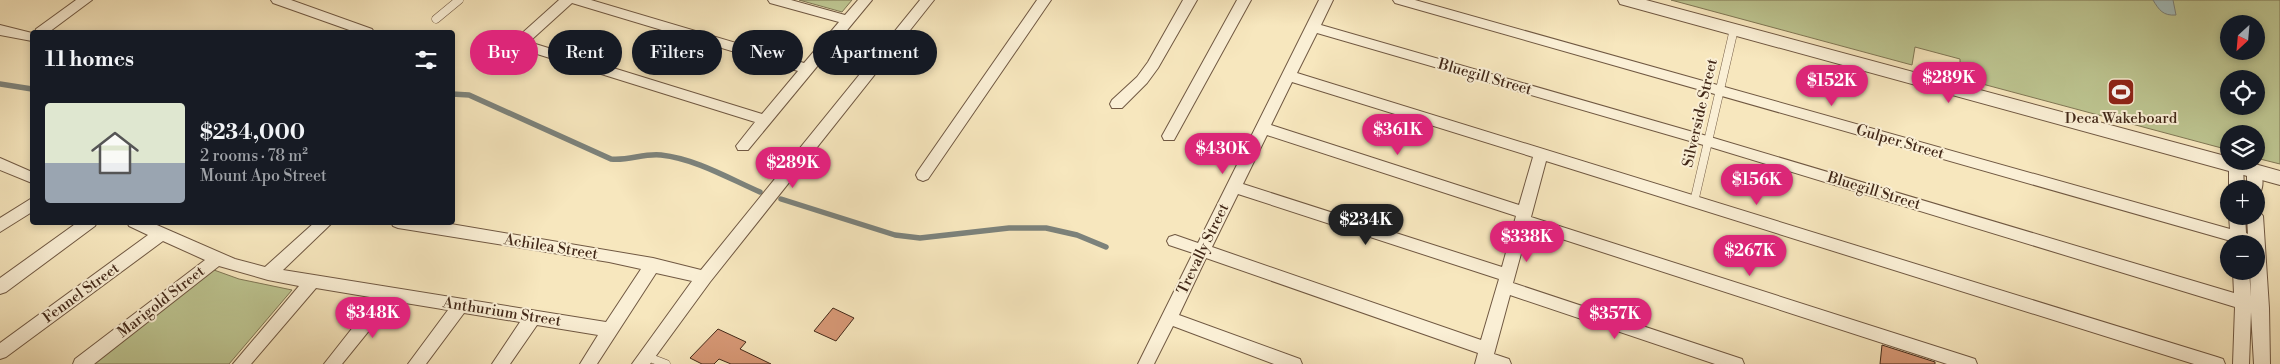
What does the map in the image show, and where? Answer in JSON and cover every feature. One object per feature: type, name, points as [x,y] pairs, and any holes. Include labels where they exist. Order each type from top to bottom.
[{"type":"street","points":[[44,30],[85,0]]},
{"type":"street","points":[[278,0],[361,30]]},
{"type":"street","points":[[533,30],[567,0]]},
{"type":"street","points":[[576,0],[807,69]]},
{"type":"street","points":[[776,0],[848,20]]},
{"type":"street","points":[[743,146],[865,0]]},
{"type":"street","points":[[643,360],[704,276],[927,0]]},
{"type":"street","points":[[923,175],[1044,0]]},
{"type":"street","points":[[1117,104],[1142,80],[1154,65],[1190,0]]},
{"type":"street","points":[[1169,136],[1244,0]]},
{"type":"street","name":"Trevally Street","points":[[1146,364],[1326,0]]},
{"type":"street","name":"Gulper Street","points":[[1400,0],[1719,90],[2220,236]]},
{"type":"street","points":[[1626,0],[2220,162]]},
{"type":"street","name":"Bluegill Street","points":[[1313,27],[1707,141],[2261,308]]},
{"type":"street","points":[[0,30],[30,37]]},
{"type":"street","points":[[538,49],[765,120]]},
{"type":"street","points":[[1289,76],[2217,364]]},
{"type":"street","points":[[1263,128],[1524,217],[1969,364]]},
{"type":"street","points":[[1485,357],[1541,154]]},
{"type":"street","points":[[2,167],[30,177]]},
{"type":"street","points":[[2241,170],[2254,180],[2280,178]]},
{"type":"street","points":[[1234,187],[1506,281],[1736,364]]},
{"type":"street","points":[[0,226],[30,205]]},
{"type":"street","points":[[0,287],[86,225]]},
{"type":"street","name":"Anthurium Street","points":[[141,225],[217,259],[268,274],[611,330]]},
{"type":"street","points":[[268,274],[323,225]]},
{"type":"street","name":"Achilea Street","points":[[416,225],[654,264],[704,276]]},
{"type":"street","name":"Fennel Street","points":[[0,352],[161,234]]},
{"type":"street","points":[[1175,241],[1503,364]]},
{"type":"street","name":"Marigold Street","points":[[82,364],[217,259]]},
{"type":"street","points":[[588,364],[654,264]]},
{"type":"street","points":[[2241,364],[2244,303],[2242,280]]},
{"type":"street","points":[[2259,280],[2262,364]]},
{"type":"street","points":[[242,364],[312,282]]},
{"type":"street","points":[[332,364],[389,294]]},
{"type":"street","points":[[416,364],[460,306]]},
{"type":"street","points":[[500,364],[533,317]]},
{"type":"street","points":[[1169,318],[1294,364]]},
{"type":"lane","points":[[436,19],[459,0]]},
{"type":"lane","name":"Silverside Street","points":[[1694,202],[1734,29]]},
{"type":"lane","points":[[643,360],[666,364]]},
{"type":"green space","points":[[799,0],[852,0],[842,12]]},
{"type":"green space","name":"Deca Wakeboard","points":[[1671,0],[2280,0],[2280,164],[2265,160],[2265,125],[2220,125],[2220,148],[1960,78],[1960,59],[1915,47],[1912,65]]},
{"type":"green space","points":[[214,270],[239,279],[292,290],[229,364],[94,364]]},
{"type":"water","points":[[2153,0],[2173,0],[2176,15],[2162,12]]},
{"type":"building","points":[[833,308],[854,318],[836,341],[814,331]]},
{"type":"building","points":[[718,329],[746,342],[740,349],[771,364],[731,364],[719,359],[714,364],[702,364],[690,358]]},
{"type":"building","points":[[1882,345],[1935,362],[1935,364],[1880,364]]},
{"type":"waterway","points":[[0,84],[30,89]]},
{"type":"waterway","points":[[455,94],[469,95],[611,159],[655,155],[674,157],[712,170],[760,192]]},
{"type":"waterway","points":[[781,199],[895,235],[920,238],[1009,228],[1046,228],[1077,235],[1106,247]]},
{"type":"place","name":"Deca Wakeboard","points":[[2121,92]]}]
